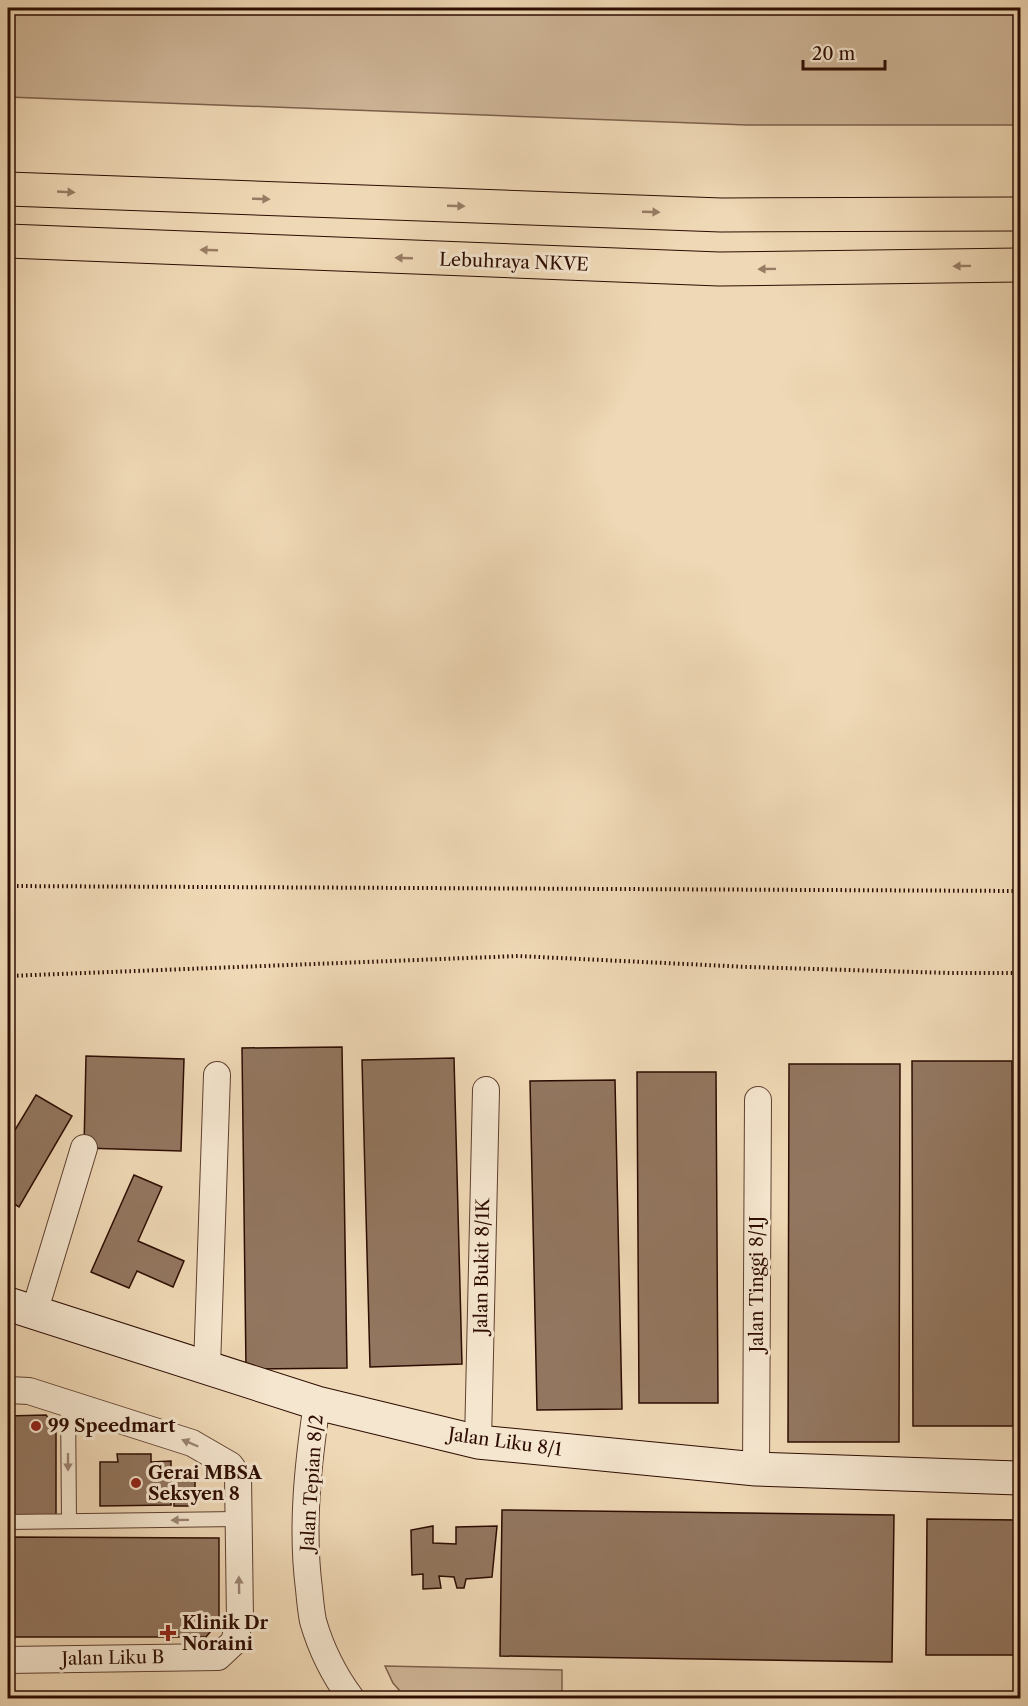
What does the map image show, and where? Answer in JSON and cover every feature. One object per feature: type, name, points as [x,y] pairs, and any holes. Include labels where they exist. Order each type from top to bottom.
[{"type":"highway","points":[[8,189],[721,215],[1020,214]]},
{"type":"highway","name":"Lebuhraya NKVE","points":[[8,241],[719,269],[1020,265]]},
{"type":"street","points":[[207,1367],[217,1075]]},
{"type":"street","name":"Jalan Bukit 8/1K","points":[[478,1442],[486,1090]]},
{"type":"street","name":"Jalan Tinggi 8/1J","points":[[756,1469],[758,1100]]},
{"type":"street","points":[[21,1309],[84,1148]]},
{"type":"street","name":"Jalan Liku 8/1","points":[[21,1309],[317,1402],[478,1442],[756,1469],[1020,1478]]},
{"type":"street","points":[[8,1390],[29,1391],[192,1443],[230,1465],[238,1476],[238,1519]]},
{"type":"street","name":"Jalan Tepian 8/2","points":[[317,1402],[310,1453],[305,1530],[307,1574],[313,1620],[327,1659],[346,1697]]},
{"type":"street","name":"Jalan Liku B","points":[[8,1660],[218,1657],[234,1642],[240,1620],[238,1519]]},
{"type":"lane","points":[[68,1404],[69,1521]]},
{"type":"lane","points":[[8,1522],[238,1519]]},
{"type":"path","points":[[8,886],[1020,891]]},
{"type":"path","points":[[8,976],[518,956],[748,967],[1020,973]]},
{"type":"shaded area","points":[[8,8],[1020,8],[1020,125],[747,125],[8,97]]},
{"type":"shaded area","points":[[385,1666],[562,1670],[562,1698],[406,1698],[393,1683]]},
{"type":"building","points":[[342,1047],[347,1368],[246,1369],[242,1048]]},
{"type":"building","points":[[86,1056],[184,1059],[181,1151],[84,1148]]},
{"type":"building","points":[[454,1058],[462,1364],[370,1367],[362,1060]]},
{"type":"building","points":[[912,1061],[1012,1061],[1013,1426],[913,1426]]},
{"type":"building","points":[[789,1064],[900,1064],[899,1442],[788,1442]]},
{"type":"building","points":[[637,1072],[716,1072],[718,1403],[639,1403]]},
{"type":"building","points":[[615,1080],[622,1409],[537,1410],[530,1081]]},
{"type":"building","points":[[36,1095],[72,1116],[19,1207],[8,1200],[8,1139]]},
{"type":"building","points":[[134,1175],[162,1187],[138,1241],[184,1261],[173,1287],[137,1271],[129,1288],[91,1272]]},
{"type":"building","points":[[46,1415],[56,1427],[56,1519],[8,1519],[8,1416]]},
{"type":"building","name":"Gerai MBSA Seksyen 8","points":[[117,1454],[151,1454],[151,1462],[171,1461],[171,1505],[100,1506],[100,1462],[118,1462]]},
{"type":"building","points":[[174,1471],[195,1471],[195,1506],[174,1506]]},
{"type":"building","points":[[502,1510],[894,1515],[892,1662],[500,1656]]},
{"type":"building","points":[[927,1519],[1020,1520],[1020,1655],[926,1655]]},
{"type":"building","points":[[433,1526],[433,1543],[456,1544],[456,1527],[497,1526],[492,1577],[466,1579],[464,1588],[457,1588],[454,1577],[439,1576],[441,1588],[423,1589],[423,1574],[412,1575],[411,1530]]},
{"type":"building","points":[[8,1537],[219,1538],[219,1621],[206,1637],[8,1637]]},
{"type":"place","name":"99 Speedmart","points":[[36,1426]]},
{"type":"place","name":"Gerai MBSA Seksyen 8","points":[[136,1483]]},
{"type":"place","name":"Klinik Dr Noraini","points":[[168,1633]]}]
